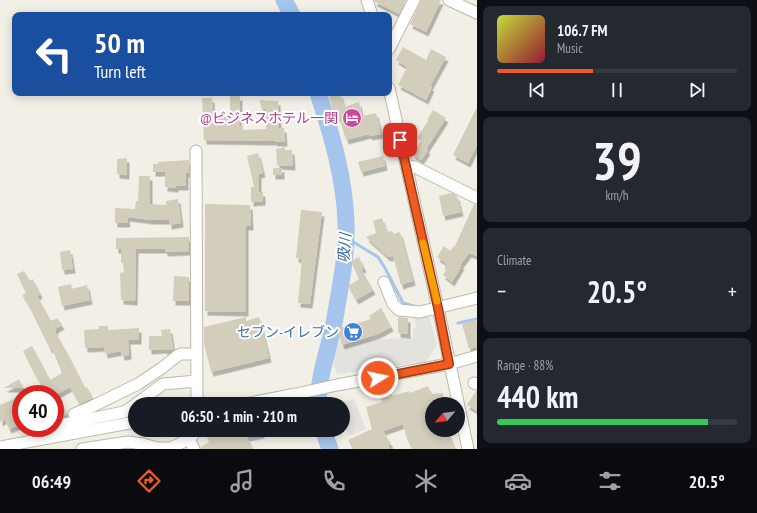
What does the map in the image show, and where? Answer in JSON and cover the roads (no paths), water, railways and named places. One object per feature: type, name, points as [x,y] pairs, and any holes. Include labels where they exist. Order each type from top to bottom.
[{"type":"street","points":[[367,0],[371,12]]},
{"type":"street","points":[[392,43],[414,0]]},
{"type":"street","points":[[449,0],[477,13]]},
{"type":"street","points":[[391,96],[468,449]]},
{"type":"street","points":[[196,151],[197,397]]},
{"type":"street","points":[[406,166],[415,167],[477,198]]},
{"type":"street","points":[[384,282],[393,304],[399,310],[420,312],[477,298]]},
{"type":"street","points":[[74,414],[91,408],[138,384],[181,354],[197,354]]},
{"type":"street","points":[[281,397],[449,364],[477,356]]},
{"type":"street","points":[[145,397],[163,384],[197,382]]},
{"type":"street","points":[[64,424],[124,412],[128,409]]},
{"type":"street","points":[[0,447],[128,423]]},
{"type":"street","points":[[82,449],[128,442],[157,448],[171,448],[193,439]]},
{"type":"waterway","name":"吸川","points":[[284,0],[290,12]]},
{"type":"waterway","name":"吸川","points":[[318,397],[320,380],[333,328],[340,290],[345,257],[346,235],[345,207],[337,158],[319,96]]},
{"type":"waterway","points":[[345,237],[378,257],[403,303],[414,306]]},
{"type":"waterway","points":[[458,323],[477,319]]},
{"type":"waterway","name":"吸川","points":[[326,437],[330,449]]},
{"type":"place","name":"@ビジネスホテル一関","points":[[352,118]]},
{"type":"place","name":"セブン-イレブン","points":[[353,332]]}]
